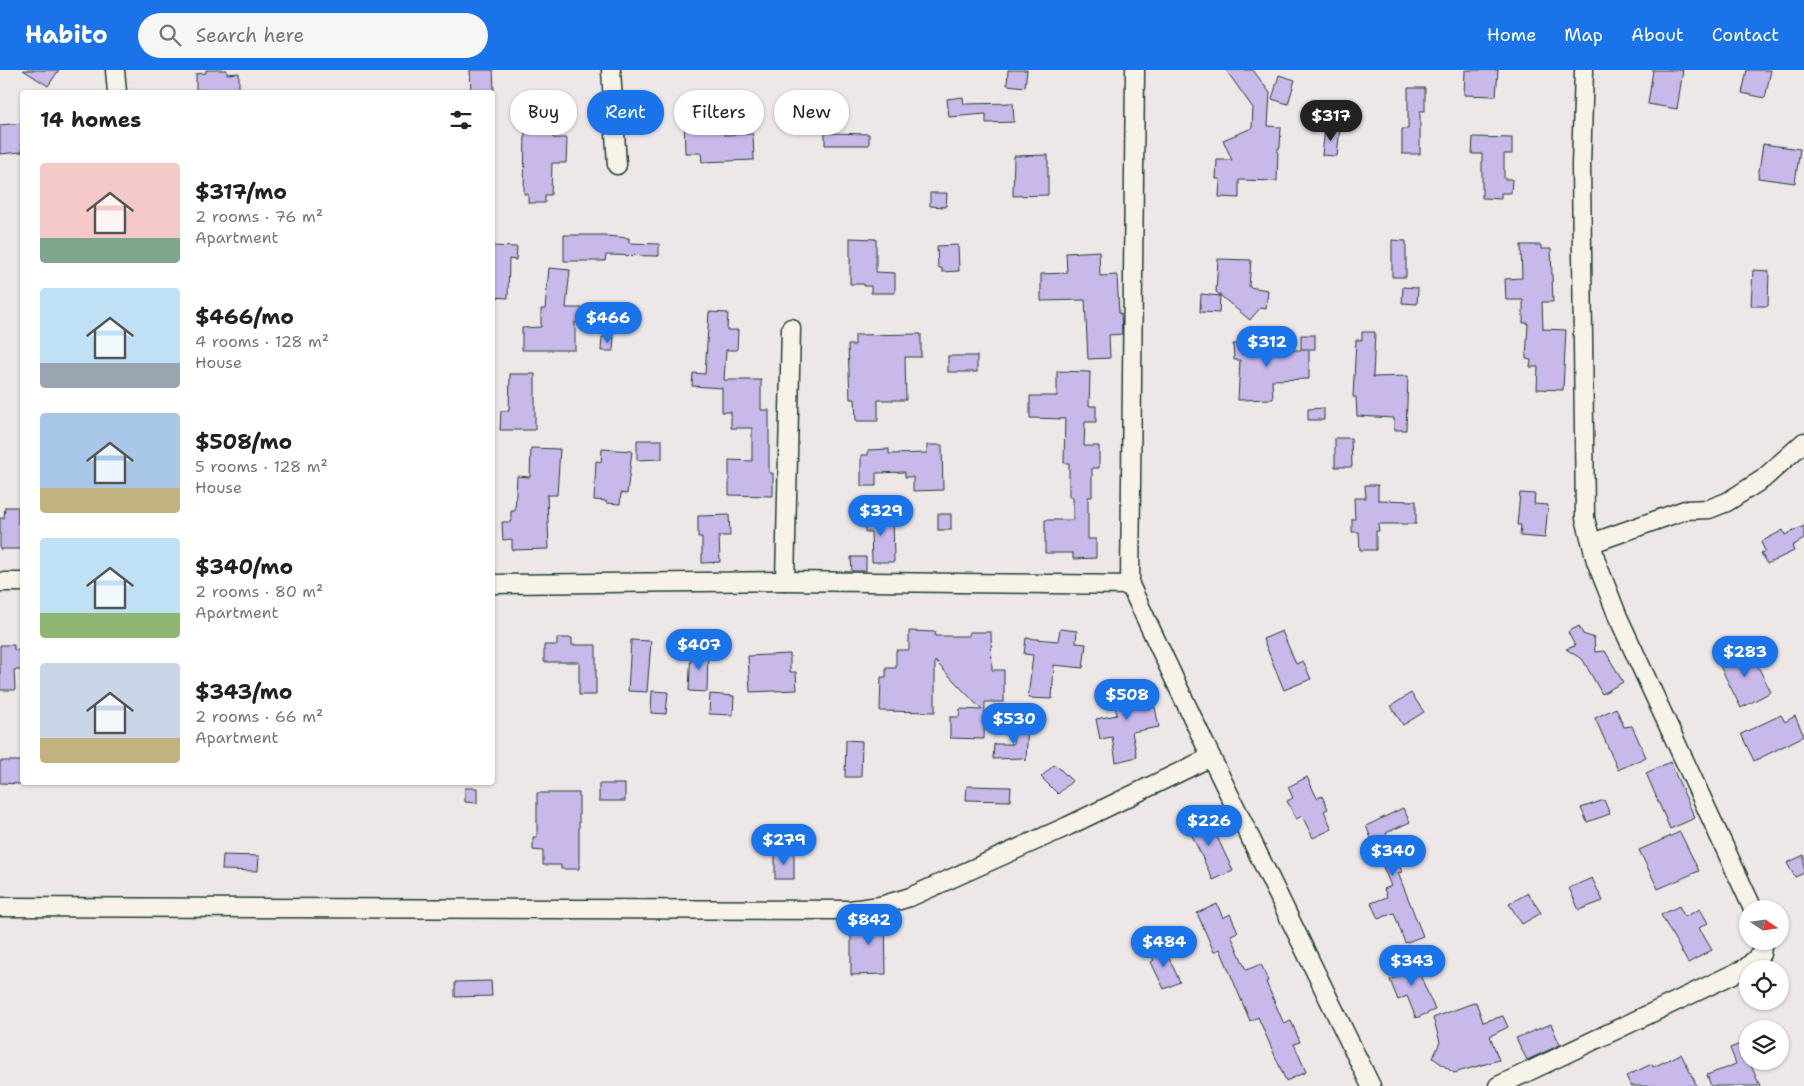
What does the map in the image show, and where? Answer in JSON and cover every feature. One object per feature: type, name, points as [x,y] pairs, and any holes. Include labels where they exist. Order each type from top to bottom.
[{"type":"street","points":[[116,70],[117,90]]},
{"type":"street","points":[[611,70],[617,165]]},
{"type":"street","points":[[1135,70],[1130,585],[1211,757],[1371,1086]]},
{"type":"street","points":[[1584,70],[1580,165],[1585,518],[1596,561],[1618,617],[1749,900]]},
{"type":"street","points":[[785,581],[791,328]]},
{"type":"street","points":[[1592,543],[1685,510],[1709,509],[1727,502],[1763,478],[1804,442]]},
{"type":"street","points":[[495,584],[785,581],[1130,585]]},
{"type":"street","points":[[0,582],[20,582]]},
{"type":"street","points":[[0,907],[850,910],[880,906],[910,897],[970,872],[1211,757]]},
{"type":"street","points":[[1498,1086],[1746,968],[1761,954],[1762,950]]},
{"type":"building","points":[[23,70],[59,70],[48,86]]},
{"type":"building","points":[[206,70],[227,70],[227,74],[239,73],[239,89],[196,90],[196,74],[206,73]]},
{"type":"building","points":[[470,70],[493,70],[494,90],[471,90]]},
{"type":"building","points":[[1008,70],[1027,70],[1025,87],[1007,85]]},
{"type":"building","points":[[1226,70],[1253,70],[1270,93],[1268,126],[1281,127],[1277,181],[1239,180],[1239,198],[1219,197],[1220,179],[1216,179],[1217,160],[1232,160],[1223,140],[1252,128],[1253,108]]},
{"type":"building","points":[[1465,70],[1498,70],[1496,96],[1464,95]]},
{"type":"building","points":[[1653,70],[1683,70],[1677,109],[1648,104]]},
{"type":"building","points":[[1747,70],[1771,70],[1765,98],[1742,93]]},
{"type":"building","points":[[1279,75],[1295,80],[1288,104],[1272,99]]},
{"type":"building","points":[[1408,88],[1425,88],[1425,111],[1420,111],[1420,154],[1402,154],[1402,129],[1408,129]]},
{"type":"building","points":[[963,97],[964,104],[1013,103],[1014,122],[986,123],[986,114],[949,117],[947,99]]},
{"type":"building","points":[[20,123],[20,152],[0,154],[0,125]]},
{"type":"building","points":[[1325,128],[1340,128],[1337,156],[1322,155]]},
{"type":"building","points":[[869,134],[869,145],[825,145],[825,135]]},
{"type":"building","points":[[525,135],[553,135],[553,138],[567,138],[566,163],[552,163],[551,195],[545,195],[545,203],[528,203],[528,194],[524,194]]},
{"type":"building","points":[[684,135],[753,135],[754,160],[702,162],[701,153],[685,153]]},
{"type":"building","points":[[1473,137],[1512,138],[1512,154],[1504,154],[1504,179],[1512,179],[1511,193],[1501,193],[1501,199],[1482,198],[1482,154],[1472,154]]},
{"type":"building","points":[[1763,144],[1800,149],[1795,183],[1758,178]]},
{"type":"building","points":[[1048,155],[1048,195],[1013,196],[1014,156]]},
{"type":"building","points":[[930,193],[947,193],[946,207],[930,206]]},
{"type":"building","points":[[564,235],[606,235],[629,238],[629,243],[659,244],[659,256],[606,255],[605,261],[564,261]]},
{"type":"building","points":[[850,238],[876,239],[876,272],[895,273],[895,293],[871,293],[871,286],[850,284]]},
{"type":"building","points":[[1392,240],[1406,241],[1406,277],[1392,277]]},
{"type":"building","points":[[958,245],[959,271],[942,272],[942,268],[938,268],[937,246]]},
{"type":"building","points":[[1521,245],[1541,245],[1541,249],[1551,249],[1553,302],[1542,302],[1543,329],[1566,330],[1563,390],[1537,389],[1538,367],[1530,367],[1531,360],[1526,359],[1528,323],[1523,323],[1523,300],[1506,300],[1505,279],[1522,278]]},
{"type":"building","points":[[495,246],[517,247],[516,260],[509,259],[508,298],[495,297]]},
{"type":"building","points":[[1099,251],[1100,276],[1117,275],[1122,334],[1109,335],[1110,358],[1088,359],[1085,300],[1041,301],[1041,274],[1067,273],[1066,253]]},
{"type":"building","points":[[1218,259],[1251,260],[1249,287],[1268,290],[1266,309],[1260,308],[1250,320],[1216,292]]},
{"type":"building","points":[[549,268],[570,270],[566,308],[594,308],[594,322],[575,322],[575,350],[522,350],[522,328],[541,327],[541,309],[545,309]]},
{"type":"building","points":[[1753,270],[1769,271],[1768,306],[1751,306]]},
{"type":"building","points":[[1403,287],[1418,288],[1417,304],[1402,303]]},
{"type":"building","points":[[1201,294],[1220,296],[1219,313],[1200,312]]},
{"type":"building","points":[[709,312],[728,313],[727,330],[738,330],[737,350],[726,350],[724,380],[761,380],[761,410],[769,410],[769,473],[773,473],[773,496],[729,495],[729,460],[752,461],[752,428],[731,428],[731,412],[722,412],[722,388],[692,386],[693,373],[705,374]]},
{"type":"building","points":[[1362,332],[1375,332],[1373,377],[1408,376],[1406,430],[1394,430],[1394,418],[1357,416],[1356,397],[1353,397],[1356,340],[1362,340]]},
{"type":"building","points":[[921,334],[921,357],[905,357],[906,400],[878,400],[878,421],[856,421],[855,399],[850,399],[848,345],[855,345],[855,335]]},
{"type":"building","points":[[1301,335],[1315,335],[1315,349],[1301,349]]},
{"type":"building","points":[[602,337],[614,337],[613,351],[601,351]]},
{"type":"building","points":[[1251,337],[1267,337],[1267,350],[1309,350],[1309,379],[1272,380],[1273,399],[1238,400],[1240,360],[1234,360],[1233,344],[1251,344]]},
{"type":"building","points":[[948,356],[977,356],[977,372],[948,372]]},
{"type":"building","points":[[1057,371],[1090,372],[1089,406],[1096,406],[1096,422],[1085,422],[1084,446],[1099,446],[1099,468],[1092,468],[1092,497],[1088,497],[1088,539],[1096,539],[1096,558],[1073,559],[1073,553],[1045,553],[1045,520],[1073,520],[1073,497],[1069,497],[1069,463],[1064,463],[1065,419],[1030,418],[1030,396],[1057,396]]},
{"type":"building","points":[[510,374],[535,374],[535,430],[500,430],[501,411],[509,411]]},
{"type":"building","points":[[1324,408],[1324,420],[1308,420],[1308,409]]},
{"type":"building","points":[[1335,438],[1351,438],[1352,467],[1335,467]]},
{"type":"building","points":[[637,440],[662,440],[662,459],[637,460]]},
{"type":"building","points":[[927,445],[942,445],[943,490],[913,491],[913,477],[905,477],[905,472],[876,473],[876,486],[861,486],[861,455],[868,455],[868,450],[889,449],[889,454],[927,453]]},
{"type":"building","points":[[531,448],[560,449],[557,495],[547,495],[549,549],[512,550],[512,539],[503,540],[502,522],[511,522],[511,511],[515,511],[517,476],[530,477]]},
{"type":"building","points":[[602,449],[632,451],[627,494],[621,493],[620,504],[594,500],[596,461],[601,462]]},
{"type":"building","points":[[1365,485],[1378,485],[1378,500],[1416,501],[1416,524],[1378,524],[1379,531],[1376,531],[1376,550],[1360,550],[1359,532],[1352,532],[1352,519],[1355,519],[1354,498],[1366,498]]},
{"type":"building","points":[[1520,493],[1535,494],[1534,504],[1548,505],[1545,538],[1520,536],[1521,525],[1517,525]]},
{"type":"building","points":[[5,507],[18,507],[20,549],[0,549],[0,518],[4,518]]},
{"type":"building","points":[[893,514],[894,562],[872,562],[871,532],[865,532],[865,515]]},
{"type":"building","points":[[938,514],[951,514],[951,530],[938,530]]},
{"type":"building","points":[[729,515],[730,536],[719,536],[720,562],[702,563],[702,537],[698,537],[698,516]]},
{"type":"building","points":[[1804,526],[1804,539],[1792,546],[1794,551],[1767,564],[1761,553],[1765,551],[1761,542],[1783,530],[1785,535]]},
{"type":"building","points":[[851,557],[866,557],[866,571],[852,571]]},
{"type":"building","points":[[1579,626],[1583,634],[1594,638],[1595,652],[1605,651],[1623,682],[1602,694],[1583,660],[1566,649],[1575,646],[1568,632]]},
{"type":"building","points":[[1060,629],[1077,631],[1076,643],[1086,644],[1083,668],[1054,665],[1052,699],[1028,698],[1033,655],[1024,654],[1026,638],[1058,641]]},
{"type":"building","points":[[909,631],[936,632],[935,636],[969,636],[969,632],[991,632],[992,670],[1004,670],[1004,702],[985,702],[984,739],[950,738],[950,717],[959,717],[960,709],[982,710],[935,661],[935,712],[880,711],[881,677],[886,677],[886,668],[896,668],[896,650],[909,650]]},
{"type":"building","points":[[1282,631],[1296,664],[1303,661],[1311,679],[1284,690],[1263,639]]},
{"type":"building","points":[[557,638],[572,638],[572,645],[596,645],[596,695],[579,695],[579,662],[544,662],[544,645],[557,645]]},
{"type":"building","points":[[631,640],[651,641],[647,692],[628,691]]},
{"type":"building","points":[[0,645],[14,645],[14,650],[20,650],[20,670],[14,670],[15,690],[0,690]]},
{"type":"building","points":[[691,649],[708,650],[707,692],[689,691]]},
{"type":"building","points":[[1749,649],[1771,692],[1741,708],[1719,664]]},
{"type":"building","points":[[790,654],[790,672],[796,672],[797,690],[750,692],[748,656]]},
{"type":"building","points":[[1134,680],[1137,693],[1142,692],[1146,709],[1155,707],[1159,727],[1132,732],[1137,757],[1116,762],[1112,737],[1100,739],[1096,719],[1117,715],[1113,698],[1119,697],[1116,684]]},
{"type":"building","points":[[652,691],[668,692],[666,714],[651,713]]},
{"type":"building","points":[[1411,693],[1424,712],[1403,725],[1391,706]]},
{"type":"building","points":[[710,694],[734,696],[733,715],[709,714]]},
{"type":"building","points":[[1616,708],[1624,727],[1632,726],[1646,757],[1618,770],[1595,718]]},
{"type":"building","points":[[1781,715],[1785,722],[1795,716],[1804,736],[1754,761],[1741,734]]},
{"type":"building","points":[[1014,724],[1028,724],[1026,761],[1023,758],[993,759],[994,744],[1013,744]]},
{"type":"building","points":[[846,740],[862,741],[861,777],[845,777]]},
{"type":"building","points":[[0,761],[20,761],[20,784],[0,783]]},
{"type":"building","points":[[1670,762],[1695,818],[1670,829],[1646,773]]},
{"type":"building","points":[[1055,764],[1072,781],[1058,794],[1041,777]]},
{"type":"building","points":[[1307,777],[1317,798],[1322,796],[1328,809],[1324,811],[1332,829],[1313,838],[1302,816],[1296,819],[1287,801],[1293,798],[1288,787]]},
{"type":"building","points":[[599,784],[625,784],[625,801],[599,801]]},
{"type":"building","points":[[967,786],[1011,787],[1010,801],[966,800]]},
{"type":"building","points":[[465,788],[477,788],[477,803],[465,802]]},
{"type":"building","points":[[537,793],[579,793],[579,869],[561,869],[561,865],[543,865],[543,851],[533,850],[533,837],[537,837]]},
{"type":"building","points":[[1604,800],[1610,814],[1587,822],[1581,808]]},
{"type":"building","points":[[1403,808],[1410,822],[1386,833],[1402,872],[1398,873],[1423,936],[1405,943],[1394,913],[1378,919],[1371,903],[1387,897],[1384,889],[1391,886],[1366,826]]},
{"type":"building","points":[[1206,813],[1233,871],[1213,880],[1186,823]]},
{"type":"building","points":[[1680,832],[1699,871],[1658,889],[1639,850]]},
{"type":"building","points":[[775,852],[794,852],[794,879],[775,879]]},
{"type":"building","points":[[223,855],[259,856],[258,871],[222,870]]},
{"type":"building","points":[[1804,855],[1804,873],[1795,877],[1787,863]]},
{"type":"building","points":[[1592,878],[1603,901],[1579,910],[1569,888]]},
{"type":"building","points":[[1528,893],[1541,913],[1522,924],[1509,904]]},
{"type":"building","points":[[1217,904],[1223,918],[1230,914],[1238,932],[1231,935],[1246,970],[1261,964],[1268,981],[1266,982],[1284,1024],[1291,1021],[1300,1042],[1294,1044],[1306,1072],[1286,1081],[1258,1017],[1250,1021],[1220,949],[1214,952],[1197,913]]},
{"type":"building","points":[[1679,906],[1685,917],[1700,909],[1708,923],[1699,928],[1712,950],[1688,963],[1661,915]]},
{"type":"building","points":[[885,915],[886,974],[851,975],[851,921]]},
{"type":"building","points":[[1159,945],[1165,955],[1167,954],[1180,982],[1164,989],[1151,962],[1154,960],[1148,951]]},
{"type":"building","points":[[1412,956],[1435,1010],[1416,1018],[1407,996],[1398,1000],[1390,980],[1399,976],[1394,964]]},
{"type":"building","points":[[491,981],[492,996],[455,997],[455,982]]},
{"type":"building","points":[[1476,1002],[1483,1022],[1503,1016],[1508,1027],[1490,1036],[1499,1060],[1454,1073],[1433,1058],[1440,1042],[1433,1018]]},
{"type":"building","points":[[1551,1024],[1560,1045],[1527,1060],[1516,1038]]},
{"type":"building","points":[[1739,1044],[1739,1070],[1753,1070],[1760,1086],[1711,1086],[1707,1075],[1736,1064],[1730,1048]]},
{"type":"building","points":[[1681,1054],[1697,1086],[1631,1086],[1626,1076],[1652,1064],[1653,1067]]}]
